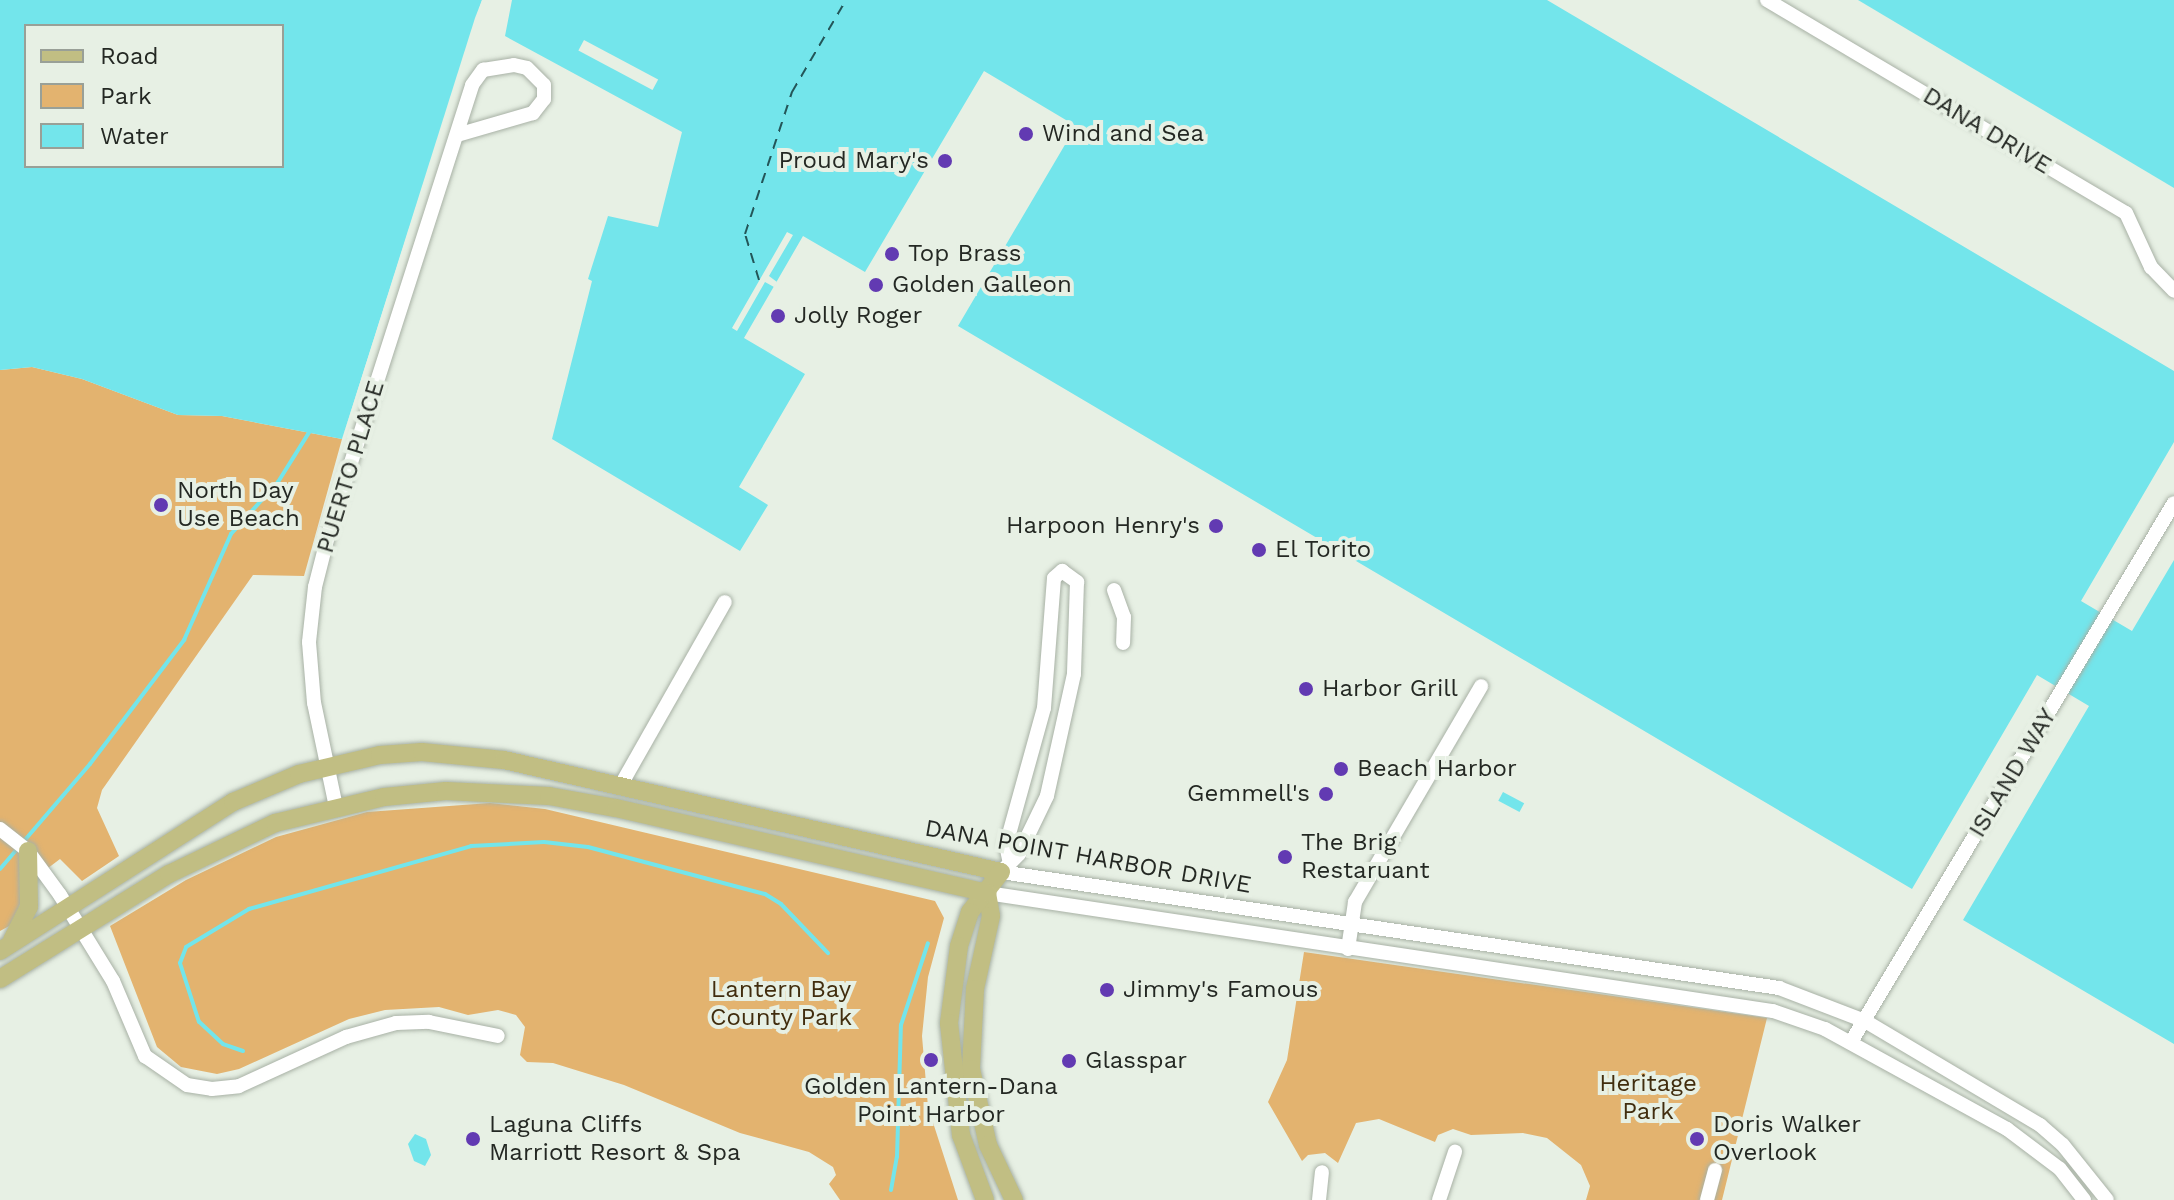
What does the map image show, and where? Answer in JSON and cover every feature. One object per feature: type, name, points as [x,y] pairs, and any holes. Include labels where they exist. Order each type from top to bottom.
[{"type":"main road","name":"DANA POINT HARBOR DRIVE","points":[[4,948],[233,802],[327,766],[380,755],[460,754],[622,783],[1005,865]]},
{"type":"main road","points":[[616,808],[622,783]]},
{"type":"main road","name":"DANA POINT HARBOR DRIVE","points":[[0,979],[80,928],[218,848],[275,823],[336,807],[446,791],[549,796],[616,808],[987,893]]},
{"type":"main road","points":[[4,948],[29,907],[28,851]]},
{"type":"main road","points":[[985,1200],[961,1135],[951,1073],[952,999],[966,923],[1005,865]]},
{"type":"main road","points":[[987,893],[991,916],[975,989],[971,1069],[996,1164],[1014,1200]]},
{"type":"main road","points":[[961,1135],[996,1164]]},
{"type":"street","name":"DANA DRIVE","points":[[1767,0],[2126,213],[2151,267],[2174,291]]},
{"type":"street","name":"PUERTO PLACE","points":[[336,807],[314,703],[309,642],[315,587],[457,135],[464,104],[483,70],[514,65],[527,68],[544,85],[544,99],[533,113],[457,135]]},
{"type":"street","name":"ISLAND WAY","points":[[1851,1042],[2174,503]]},
{"type":"street","points":[[1062,571],[1077,582],[1074,674],[1047,796],[1019,854],[1005,865],[1006,845],[1043,712],[1054,578],[1062,571]]},
{"type":"street","points":[[1114,590],[1124,617],[1123,643]]},
{"type":"street","points":[[622,783],[725,602]]},
{"type":"street","points":[[1348,949],[1355,902],[1481,686]]},
{"type":"street","points":[[1043,712],[1063,719]]},
{"type":"street","points":[[0,829],[28,851],[68,907],[113,981],[145,1056],[165,1074],[192,1087],[239,1086],[357,1032],[396,1023],[429,1022],[498,1036]]},
{"type":"street","name":"DANA POINT HARBOR DRIVE","points":[[1005,865],[1351,924],[1779,988],[1865,1021],[2040,1125],[2063,1145],[2107,1200]]},
{"type":"street","name":"DANA POINT HARBOR DRIVE","points":[[987,893],[1773,1011],[1851,1042],[2037,1149],[2084,1200]]},
{"type":"street","points":[[1439,1200],[1455,1152]]},
{"type":"street","points":[[1707,1200],[1715,1170]]},
{"type":"street","points":[[1319,1200],[1322,1172]]},
{"type":"green space","points":[[32,367],[82,379],[178,415],[222,416],[342,439],[304,576],[253,575],[102,790],[97,808],[119,856],[82,881],[60,859],[27,884],[13,924],[0,931],[0,370]]},
{"type":"green space","name":"Lantern Bay County Park","points":[[490,803],[545,809],[935,901],[944,918],[928,977],[922,1036],[928,1107],[958,1200],[840,1200],[829,1184],[836,1175],[833,1167],[809,1152],[740,1133],[624,1085],[553,1063],[527,1062],[520,1055],[525,1027],[516,1015],[498,1010],[468,1015],[439,1007],[385,1010],[349,1019],[239,1069],[217,1074],[181,1067],[157,1047],[110,926],[186,880],[276,837],[367,812]]},
{"type":"green space","name":"Heritage Park","points":[[1304,952],[1767,1018],[1722,1200],[1586,1200],[1590,1186],[1581,1165],[1547,1138],[1523,1133],[1471,1135],[1453,1129],[1438,1135],[1435,1142],[1379,1119],[1356,1123],[1338,1163],[1325,1153],[1308,1155],[1302,1161],[1268,1102],[1287,1060]]},
{"type":"water","points":[[0,0],[482,0],[342,439],[222,416],[178,415],[82,379],[32,367],[0,370]]},
{"type":"water","points":[[512,0],[1547,0],[2174,371],[2174,442],[2081,601],[2132,631],[2174,560],[2174,1044],[1963,920],[2089,706],[2037,675],[1912,889],[958,326],[1076,126],[984,71],[865,272],[803,236],[744,338],[805,374],[739,487],[768,505],[740,551],[552,439],[592,281],[588,279],[608,216],[658,227],[682,132],[505,36]]},
{"type":"water","points":[[1858,0],[2174,0],[2174,188]]},
{"type":"water","points":[[1503,792],[1524,803],[1519,812],[1498,801]]},
{"type":"water","points":[[415,1134],[426,1139],[431,1155],[425,1166],[414,1161],[408,1144]]},
{"type":"pier","points":[[482,0],[486,1],[341,443],[475,18]]},
{"type":"pier","points":[[584,40],[658,79],[653,90],[578,51]]},
{"type":"pier","points":[[787,232],[793,235],[769,276],[777,282],[774,287],[765,282],[737,331],[732,328]]},
{"type":"waterway","points":[[0,869],[90,764],[184,640],[231,534],[278,482],[310,431]]},
{"type":"waterway","points":[[243,1051],[223,1044],[199,1022],[180,963],[186,947],[249,909],[471,846],[544,842],[588,847],[765,894],[781,904],[828,953]]},
{"type":"waterway","points":[[891,1190],[897,1157],[901,1025],[928,943]]},
{"type":"ferry route","points":[[759,280],[745,234],[792,92],[846,0]]},
{"type":"place","name":"Wind and Sea","points":[[1026,134]]},
{"type":"place","name":"Proud Mary's","points":[[945,161]]},
{"type":"place","name":"Top Brass","points":[[892,254]]},
{"type":"place","name":"Golden Galleon","points":[[876,285]]},
{"type":"place","name":"Jolly Roger","points":[[778,316]]},
{"type":"place","name":"North Day Use Beach","points":[[161,505]]},
{"type":"place","name":"Harpoon Henry's","points":[[1216,526]]},
{"type":"place","name":"El Torito","points":[[1259,550]]},
{"type":"place","name":"Harbor Grill","points":[[1306,689]]},
{"type":"place","name":"Beach Harbor","points":[[1341,769]]},
{"type":"place","name":"Gemmell's","points":[[1326,794]]},
{"type":"place","name":"The Brig Restaruant","points":[[1285,857]]},
{"type":"place","name":"Jimmy's Famous","points":[[1107,990]]},
{"type":"place","name":"Golden Lantern-Dana Point Harbor","points":[[931,1060]]},
{"type":"place","name":"Glasspar","points":[[1069,1061]]},
{"type":"place","name":"Laguna Cliffs Marriott Resort & Spa","points":[[473,1139]]},
{"type":"place","name":"Doris Walker Overlook","points":[[1697,1139]]}]
